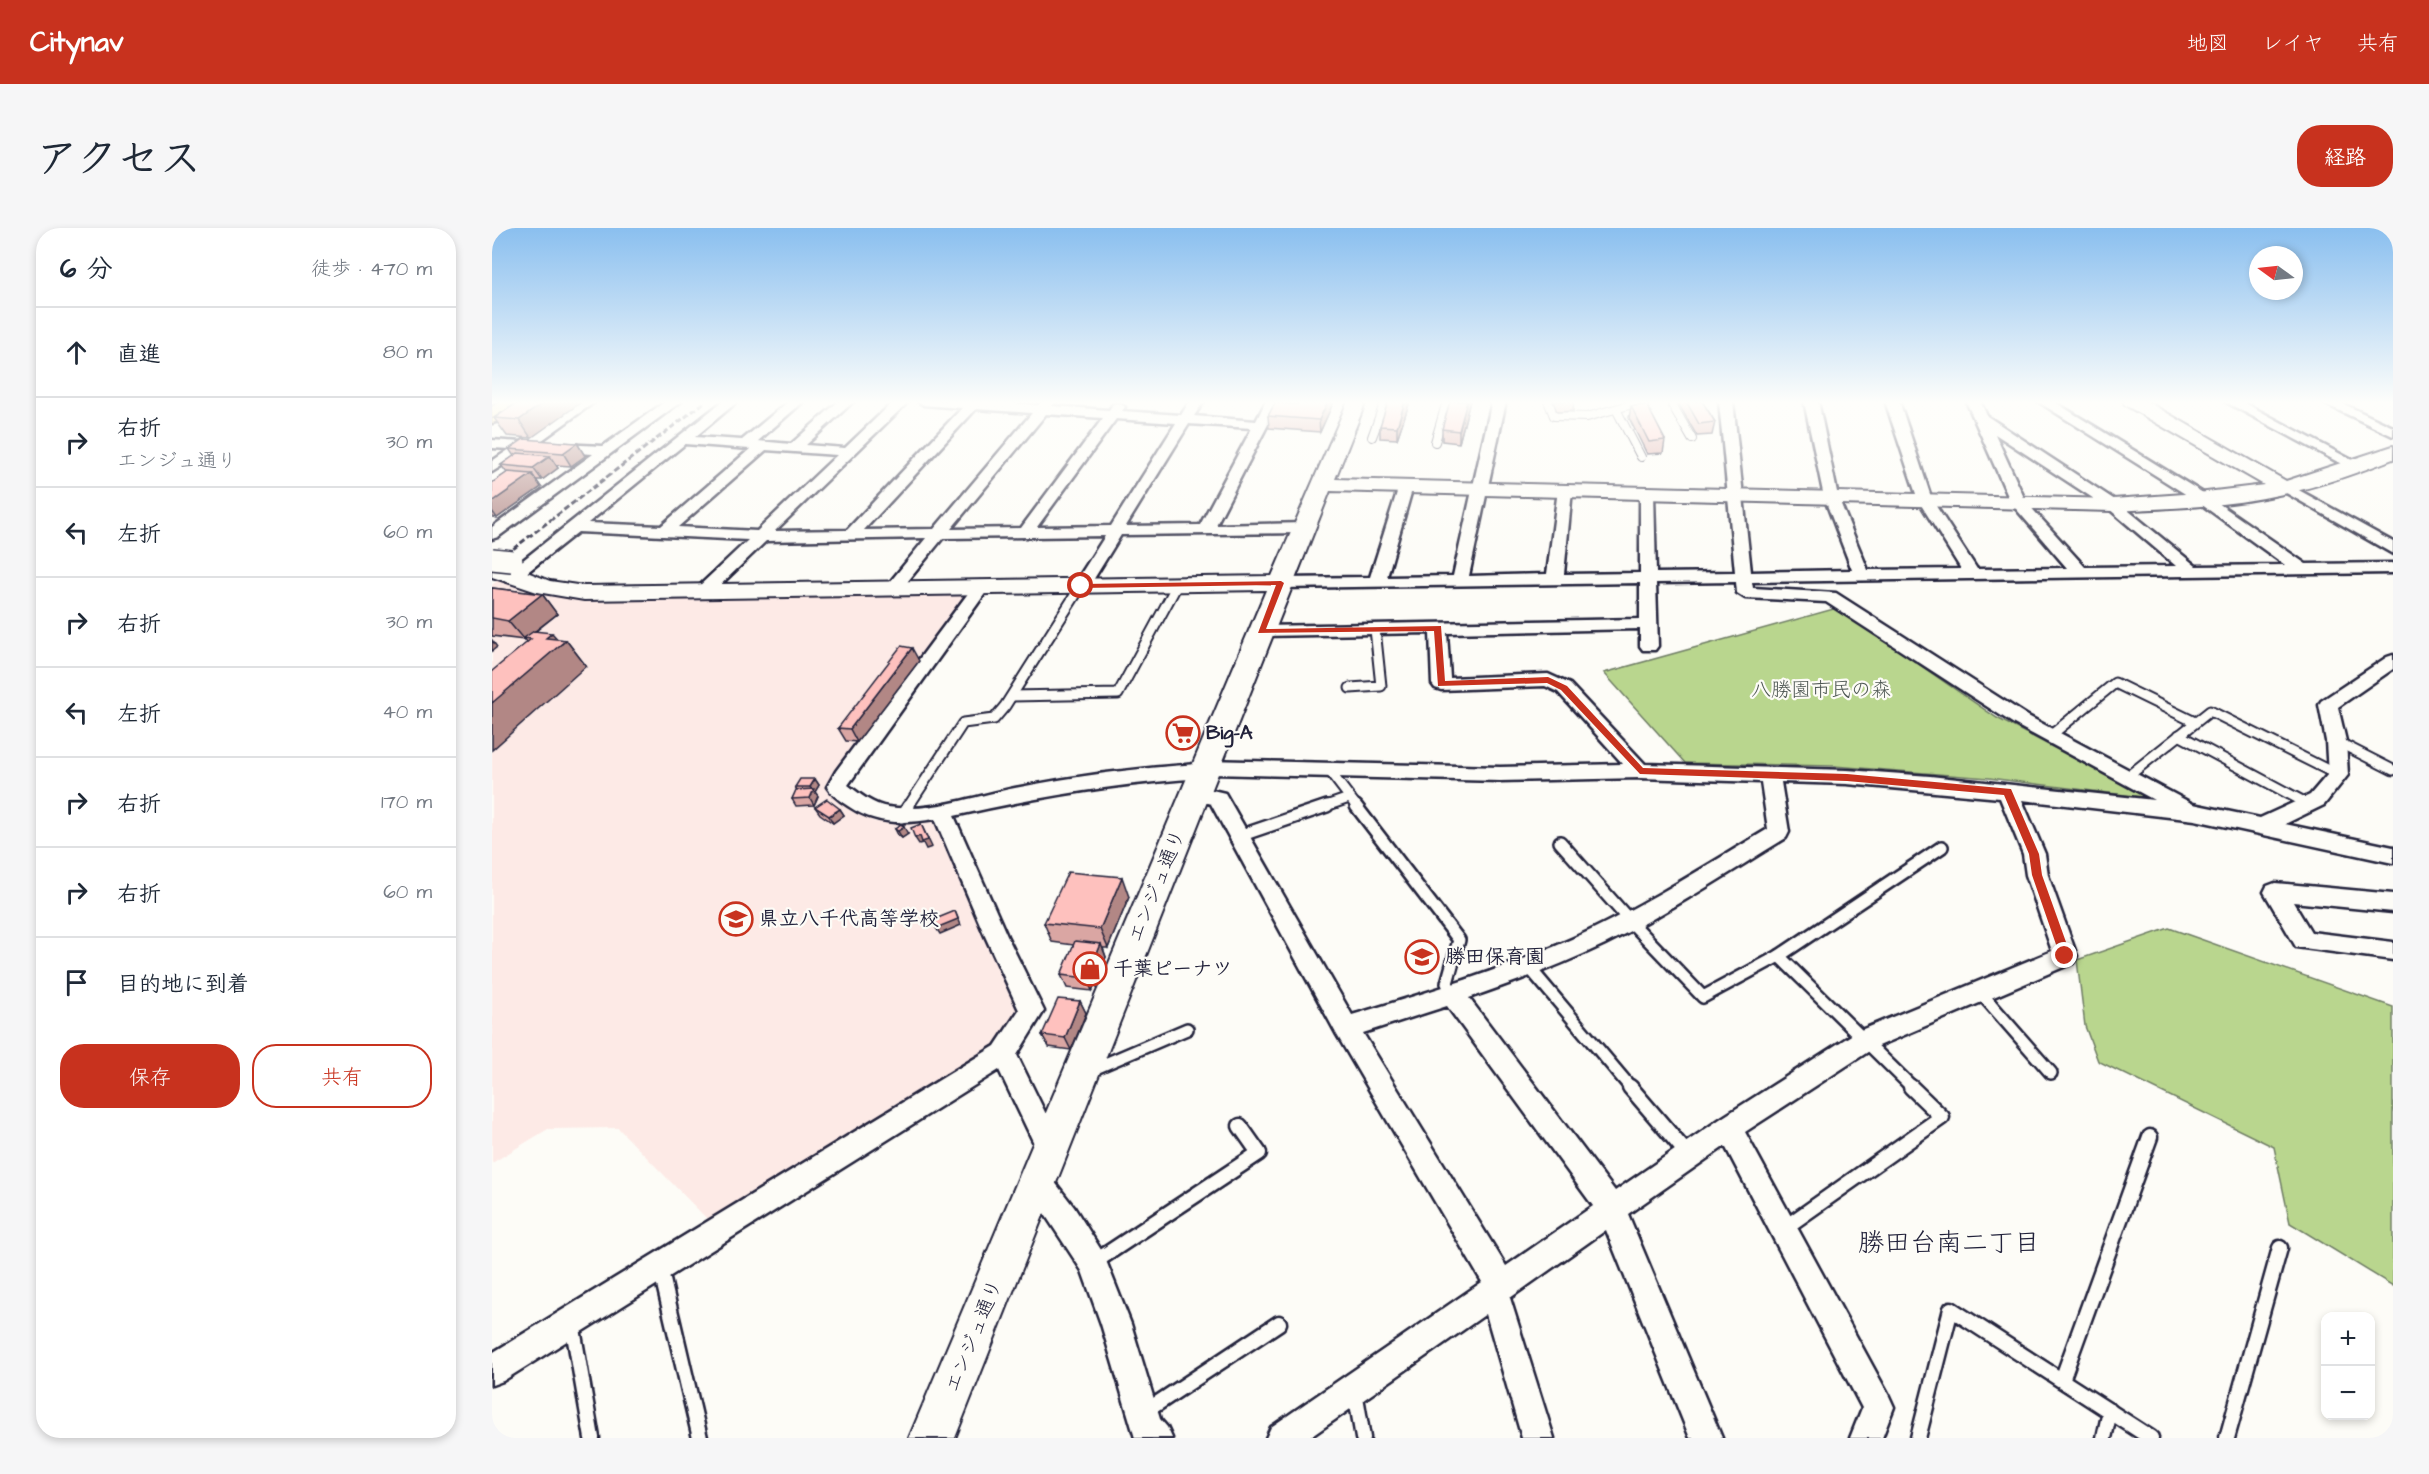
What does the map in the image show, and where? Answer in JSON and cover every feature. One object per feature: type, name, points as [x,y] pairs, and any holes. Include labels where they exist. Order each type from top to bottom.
[{"type":"street","points":[[492,468],[508,457]]},
{"type":"street","points":[[492,534],[599,457]]},
{"type":"street","points":[[506,567],[576,527],[661,457]]},
{"type":"street","points":[[665,531],[749,457]]},
{"type":"street","points":[[703,592],[842,457]]},
{"type":"street","points":[[851,535],[923,457]]},
{"type":"street","points":[[893,588],[1002,457]]},
{"type":"street","points":[[1026,532],[1080,457]]},
{"type":"street","points":[[1081,586],[1162,457]]},
{"type":"street","points":[[1206,529],[1243,457]]},
{"type":"street","name":"エンジュ通り","points":[[932,1438],[1333,457]]},
{"type":"street","points":[[1460,580],[1487,457]]},
{"type":"street","points":[[1731,457],[1745,593],[1830,597],[2021,720],[2195,812]]},
{"type":"street","points":[[1823,457],[1832,497],[1862,575]]},
{"type":"street","points":[[1911,457],[1925,500],[1972,573]]},
{"type":"street","points":[[1998,457],[2019,503],[2080,572]]},
{"type":"street","points":[[2040,457],[2113,505],[2191,570]]},
{"type":"street","points":[[2136,457],[2203,499],[2302,569]]},
{"type":"street","points":[[2232,457],[2393,549]]},
{"type":"street","points":[[2340,457],[2356,466]]},
{"type":"street","points":[[1322,485],[2113,505],[2203,499],[2284,487],[2382,457]]},
{"type":"street","points":[[1377,581],[1406,486]]},
{"type":"street","points":[[1555,579],[1565,490]]},
{"type":"street","points":[[1647,493],[1649,646]]},
{"type":"street","points":[[576,527],[761,536],[1304,528]]},
{"type":"street","points":[[506,567],[545,587],[584,593],[2393,568]]},
{"type":"street","points":[[981,588],[843,776],[837,788],[871,812],[888,817],[902,817],[942,811],[1060,786],[1166,772],[1202,777],[1328,769],[1500,774],[1640,771],[1859,778],[2195,812],[2391,852]]},
{"type":"street","points":[[1261,632],[1648,624]]},
{"type":"street","points":[[1438,628],[1441,684],[1548,680],[1564,688],[1640,771]]},
{"type":"street","points":[[2260,827],[2317,800],[2338,775],[2336,741],[2328,705],[2393,662]]},
{"type":"street","points":[[1346,1027],[1453,995],[1529,967],[1630,921],[1779,832],[1770,775]]},
{"type":"street","points":[[1202,777],[1218,798],[1346,1027],[1498,1290],[1538,1438]]},
{"type":"street","points":[[1282,1438],[1729,1128],[1864,1040],[2065,956],[2037,875],[2034,854],[2008,792]]},
{"type":"street","points":[[492,1370],[1004,1054],[1032,1011],[996,936],[942,811]]},
{"type":"street","points":[[2393,903],[2275,892],[2304,940],[2393,951]]},
{"type":"street","points":[[1453,995],[1612,1210],[1706,1438]]},
{"type":"street","points":[[1004,1054],[1050,1149]]},
{"type":"street","points":[[1729,1128],[1878,1407],[1866,1438]]},
{"type":"street","points":[[1037,1181],[1064,1217],[1093,1263],[1116,1323],[1149,1426]]},
{"type":"lane","points":[[1012,696],[1118,694],[1177,585]]},
{"type":"lane","points":[[902,817],[963,723],[994,719],[1012,696],[1081,586]]},
{"type":"lane","points":[[1350,688],[1381,686],[1375,629]]},
{"type":"lane","points":[[2050,736],[2115,684],[2195,722]]},
{"type":"lane","points":[[2127,777],[2210,711],[2338,775]]},
{"type":"lane","points":[[2179,735],[2308,804]]},
{"type":"lane","points":[[2336,741],[2393,770]]},
{"type":"lane","points":[[1328,769],[1459,940],[1447,983],[1453,995]]},
{"type":"lane","points":[[1239,836],[1349,798]]},
{"type":"lane","points":[[1560,842],[1630,921],[1703,997],[1779,956],[1942,846]]},
{"type":"lane","points":[[1779,956],[1941,1117],[1783,1229]]},
{"type":"lane","points":[[1529,967],[1689,1156]]},
{"type":"lane","points":[[1980,992],[2050,1073]]},
{"type":"lane","points":[[1081,1075],[1187,1029]]},
{"type":"lane","points":[[1093,1263],[1259,1153],[1240,1126]]},
{"type":"lane","points":[[2062,1380],[2150,1137]]},
{"type":"lane","points":[[2227,1438],[2280,1248]]},
{"type":"lane","points":[[660,1266],[700,1438]]},
{"type":"lane","points":[[1918,1438],[1951,1309],[2151,1438]]},
{"type":"lane","points":[[571,1322],[592,1438]]},
{"type":"lane","points":[[1149,1426],[1279,1323]]},
{"type":"lane","points":[[1354,1388],[1363,1438]]},
{"type":"lane","points":[[2104,1438],[2110,1412]]},
{"type":"shaded area","name":"県立八千代高等学校","points":[[499,579],[568,597],[968,593],[969,596],[828,790],[857,814],[876,822],[929,819],[939,826],[1022,1013],[997,1049],[711,1223],[618,1128],[548,1129],[492,1163],[492,585]]},
{"type":"green space","name":"八勝園市民の森","points":[[1837,608],[1997,718],[2149,798],[1989,778],[1834,766],[1685,763],[1604,673]]},
{"type":"green space","points":[[2169,928],[2393,1007],[2393,1286],[2290,1223],[2274,1147],[2098,1061],[2085,1026],[2077,960]]},
{"type":"building","points":[[512,457],[548,457],[533,468],[501,465]]},
{"type":"building","points":[[508,472],[532,474],[492,502],[492,483]]},
{"type":"building","points":[[492,588],[542,594],[508,621],[492,618]]},
{"type":"building","points":[[534,631],[552,633],[546,638],[566,640],[492,703],[492,671],[531,639],[524,638]]},
{"type":"building","points":[[901,646],[912,648],[850,729],[838,728]]},
{"type":"building","points":[[800,779],[815,779],[810,787],[795,787]]},
{"type":"building","points":[[814,789],[810,798],[792,799],[796,790]]},
{"type":"building","points":[[827,799],[840,809],[829,816],[815,807]]},
{"type":"building","points":[[901,824],[904,827],[898,831],[895,829]]},
{"type":"building","points":[[921,824],[928,840],[922,842],[920,836],[915,838],[911,828]]},
{"type":"building","points":[[1068,872],[1122,877],[1100,929],[1044,923]]},
{"type":"building","points":[[955,911],[958,919],[936,928],[933,920]]},
{"type":"building","points":[[1075,941],[1101,944],[1087,978],[1061,975]]},
{"type":"building","points":[[1058,999],[1080,1001],[1065,1038],[1042,1035]]},
{"type":"railway","points":[[492,565],[632,457]]},
{"type":"place","name":"Big-A","points":[[1183,733]]},
{"type":"place","name":"県立八千代高等学校","points":[[736,919]]},
{"type":"place","name":"勝田保育園","points":[[1422,957]]},
{"type":"place","name":"千葉ピーナツ","points":[[1090,969]]},
{"type":"district","name":"勝田台南二丁目","points":[[1949,1243]]},
{"type":"route","points":[[1081,586],[1281,583],[1261,632],[1438,628],[1441,684],[1548,680],[1564,688],[1640,771],[1847,777],[2008,792],[2034,854],[2037,875],[2065,956]]}]
